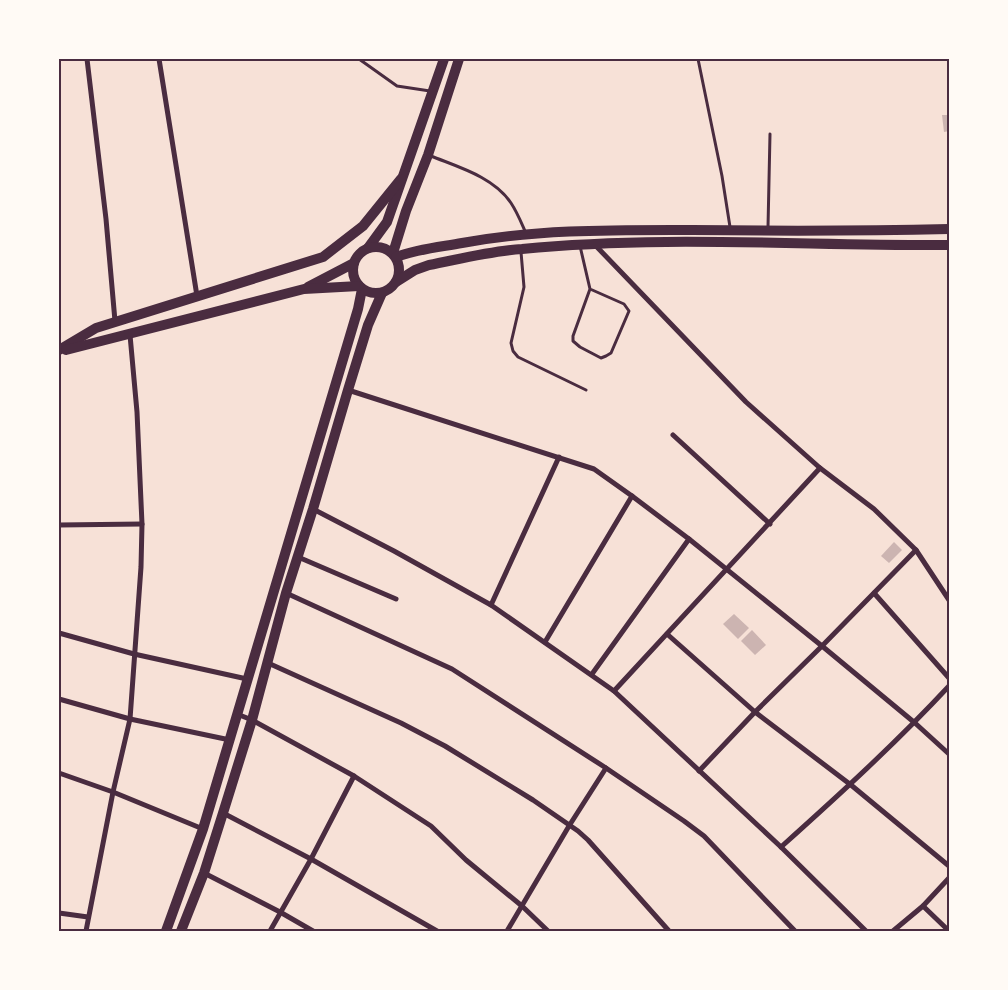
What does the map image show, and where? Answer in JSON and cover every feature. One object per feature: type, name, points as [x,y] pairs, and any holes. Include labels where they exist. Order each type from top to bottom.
[{"type":"main road","points":[[368,248],[387,222],[444,59]]},
{"type":"main road","points":[[394,255],[406,211],[428,155],[459,59]]},
{"type":"main road","points":[[59,351],[96,328],[323,257],[363,226],[401,179]]},
{"type":"main road","points":[[394,255],[491,238],[572,231],[641,229],[768,231],[949,229]]},
{"type":"main road","points":[[396,282],[400,271],[394,255],[384,248],[368,248],[362,251],[354,263],[353,272],[355,280],[360,287],[368,292],[382,293],[415,270],[429,265],[520,249],[632,243],[949,245]]},
{"type":"main road","points":[[304,289],[354,263]]},
{"type":"main road","points":[[59,351],[130,335],[304,289],[360,287]]},
{"type":"main road","points":[[166,931],[203,829],[230,740],[358,309],[360,287]]},
{"type":"main road","points":[[181,931],[204,873],[224,813],[268,663],[286,592],[368,325],[382,293]]},
{"type":"street","points":[[87,59],[116,322]]},
{"type":"street","points":[[158,59],[197,296]]},
{"type":"street","points":[[595,244],[746,402],[820,468],[874,508],[916,550],[949,600]]},
{"type":"street","points":[[86,931],[113,792],[130,719],[141,567],[142,524],[137,412],[130,335]]},
{"type":"street","points":[[348,390],[594,469],[689,539],[822,646],[915,723],[949,754]]},
{"type":"street","points":[[673,435],[770,524]]},
{"type":"street","points":[[491,605],[558,457]]},
{"type":"street","points":[[614,691],[820,468]]},
{"type":"street","points":[[545,642],[632,496]]},
{"type":"street","points":[[313,509],[491,605],[592,674],[614,691],[780,847],[866,931]]},
{"type":"street","points":[[59,526],[142,524]]},
{"type":"street","points":[[592,674],[689,539]]},
{"type":"street","points":[[699,771],[916,550]]},
{"type":"street","points":[[298,557],[396,599]]},
{"type":"street","points":[[286,592],[452,669],[606,768],[704,836],[795,931]]},
{"type":"street","points":[[874,593],[949,678]]},
{"type":"street","points":[[59,633],[134,654],[247,680]]},
{"type":"street","points":[[667,634],[755,712],[851,785],[949,866]]},
{"type":"street","points":[[268,663],[401,723],[445,746],[533,800],[588,840],[669,931]]},
{"type":"street","points":[[780,847],[851,785],[915,723],[949,686]]},
{"type":"street","points":[[59,699],[130,719],[230,740]]},
{"type":"street","points":[[237,714],[252,720],[354,776],[431,826],[466,860],[522,906],[548,931]]},
{"type":"street","points":[[507,931],[569,826],[606,768]]},
{"type":"street","points":[[59,773],[113,792],[203,829]]},
{"type":"street","points":[[270,931],[311,859],[354,776]]},
{"type":"street","points":[[224,813],[311,859],[437,931]]},
{"type":"street","points":[[204,873],[313,931]]},
{"type":"street","points":[[893,931],[923,906],[949,878]]},
{"type":"street","points":[[923,906],[949,931]]},
{"type":"street","points":[[59,913],[88,918]]},
{"type":"lane","points":[[359,59],[397,86],[433,92]]},
{"type":"lane","points":[[698,59],[731,230]]},
{"type":"lane","points":[[768,231],[770,134]]},
{"type":"lane","points":[[428,155],[469,171],[490,182],[510,202],[527,235]]},
{"type":"lane","points":[[580,245],[590,289],[573,336],[573,341],[601,358],[611,353],[629,311],[624,304],[590,289]]},
{"type":"lane","points":[[520,249],[524,287],[511,343],[513,351],[518,356],[586,390]]},
{"type":"building","points":[[942,115],[949,115],[949,131],[944,132]]},
{"type":"building","points":[[894,542],[902,550],[889,563],[881,556]]},
{"type":"building","points":[[734,614],[749,628],[738,639],[723,624]]},
{"type":"building","points":[[752,630],[766,645],[755,655],[741,641]]}]
